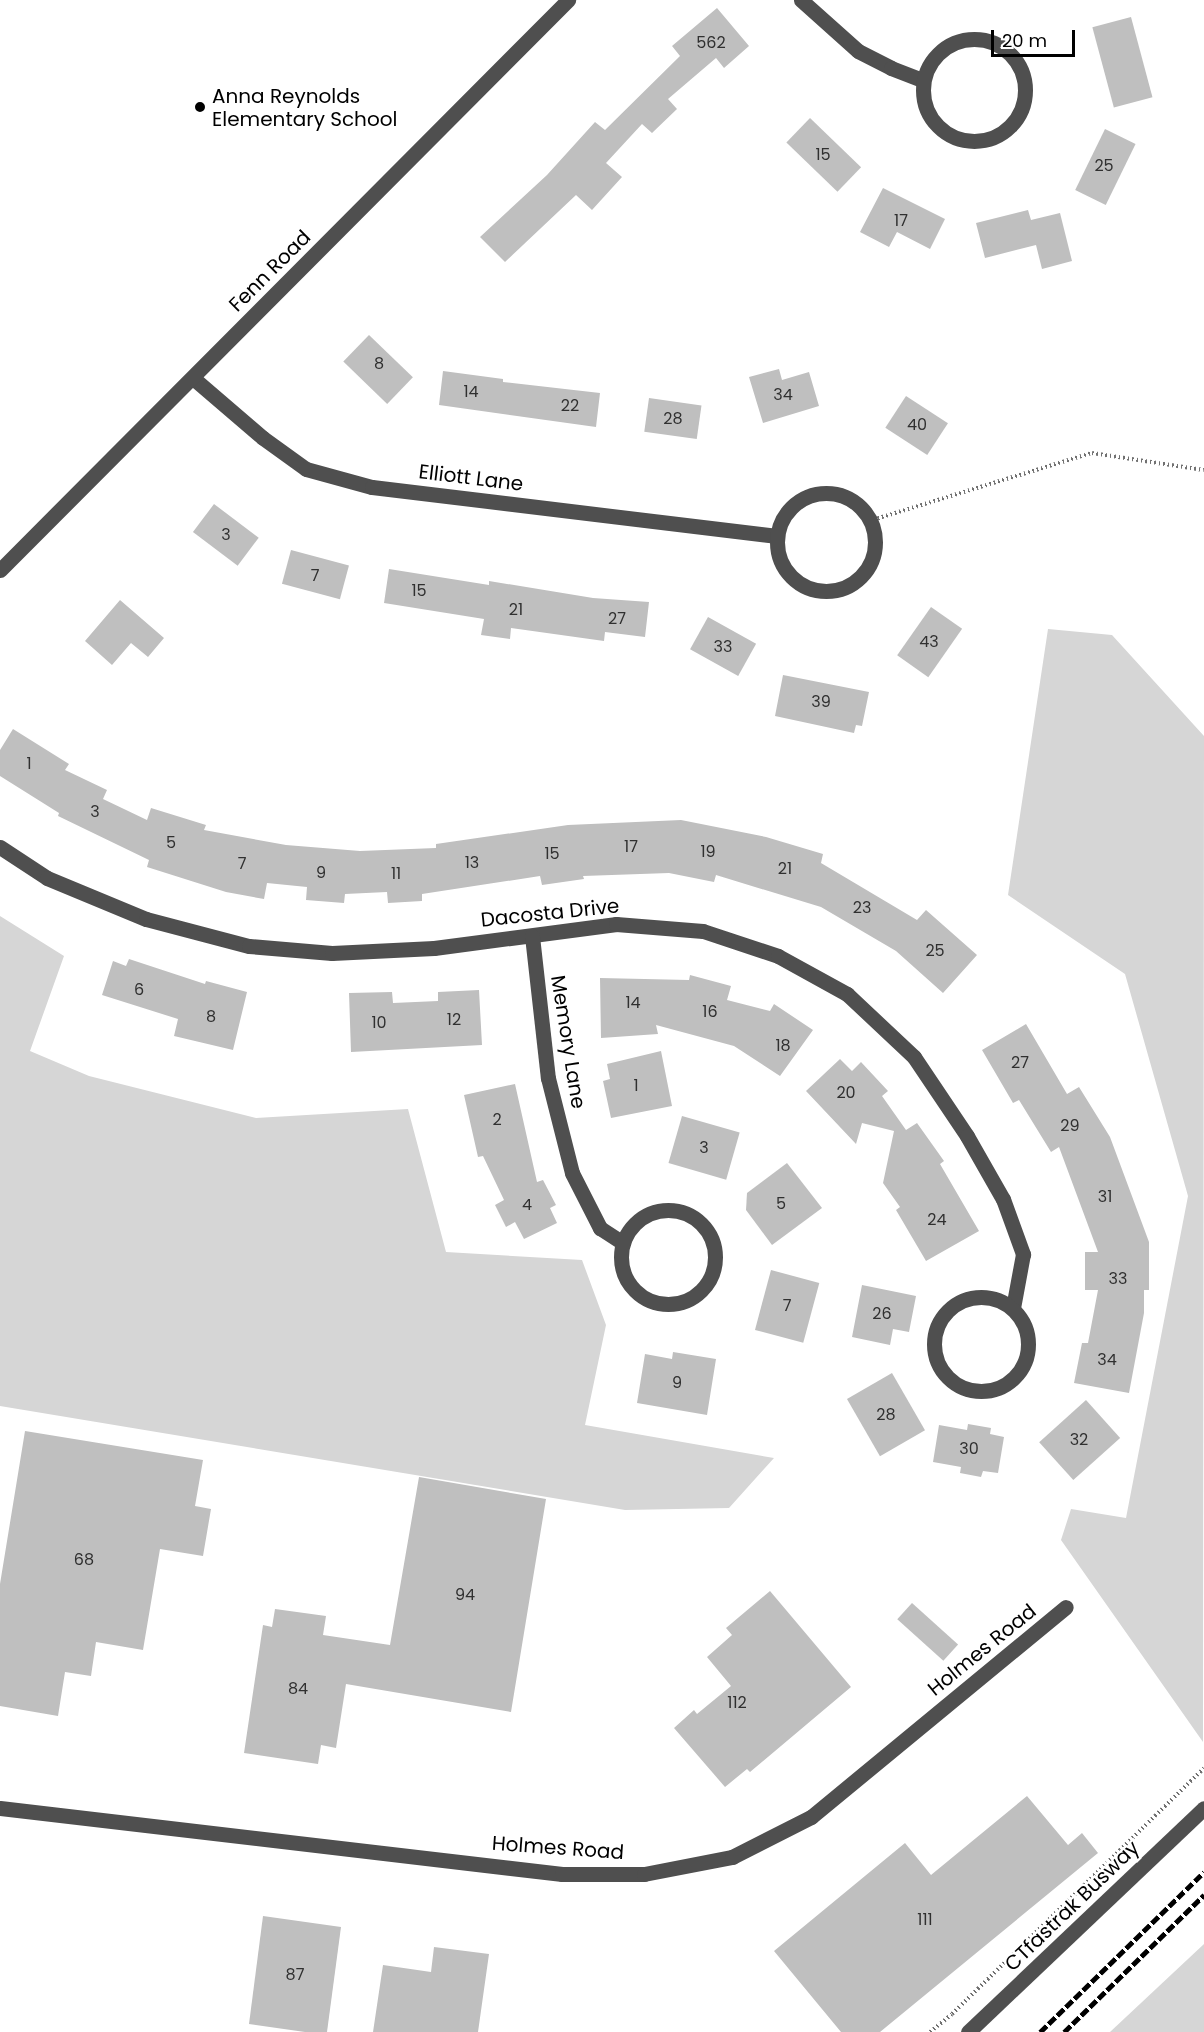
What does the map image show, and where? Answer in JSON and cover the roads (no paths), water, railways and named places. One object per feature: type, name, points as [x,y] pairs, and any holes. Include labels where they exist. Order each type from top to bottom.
[{"type":"street","name":"Fenn Road","points":[[0,570],[568,0]]},
{"type":"street","points":[[801,0],[858,51],[891,68],[923,80]]},
{"type":"street","points":[[985,40],[1000,46],[1014,58],[1022,73],[1024,90],[1022,107],[1013,122],[1000,133],[984,140],[966,140],[950,135],[937,125],[927,112],[923,96],[923,80],[929,65],[939,52],[960,41],[985,40]]},
{"type":"street","name":"Elliott Lane","points":[[193,378],[262,438],[306,470],[372,488],[777,536]]},
{"type":"street","points":[[830,493],[848,499],[862,510],[869,521],[874,544],[867,567],[851,584],[828,591],[804,586],[786,571],[780,560],[777,536],[786,513],[800,501],[818,494],[830,493]]},
{"type":"street","name":"Dacosta Drive","points":[[0,847],[48,878],[146,919],[249,946],[332,953],[434,948],[616,924],[703,931],[778,956],[847,994],[914,1057],[967,1136],[1003,1199],[1023,1254],[1013,1308]]},
{"type":"street","name":"Memory Lane","points":[[532,936],[548,1078],[572,1173],[600,1228],[623,1243]]},
{"type":"street","points":[[670,1210],[686,1213],[709,1233],[714,1248],[714,1264],[709,1278],[700,1291],[687,1299],[672,1303],[657,1302],[643,1296],[631,1286],[620,1258],[623,1243],[630,1229],[641,1218],[655,1211],[670,1210]]},
{"type":"street","points":[[985,1296],[1000,1300],[1013,1308],[1023,1320],[1028,1335],[1029,1350],[1016,1377],[1003,1386],[989,1391],[959,1386],[946,1376],[938,1362],[934,1346],[936,1330],[943,1316],[954,1305],[969,1298],[985,1296]]},
{"type":"street","name":"Holmes Road","points":[[0,1808],[562,1874],[644,1874],[732,1857],[811,1817],[1066,1607]]},
{"type":"street","name":"CTfastrak Busway","points":[[968,2032],[1204,1808]]},
{"type":"railway","points":[[1040,2032],[1204,1872]]},
{"type":"railway","points":[[1064,2032],[1204,1895]]},
{"type":"place","name":"Anna Reynolds Elementary School","points":[[200,107]]}]
